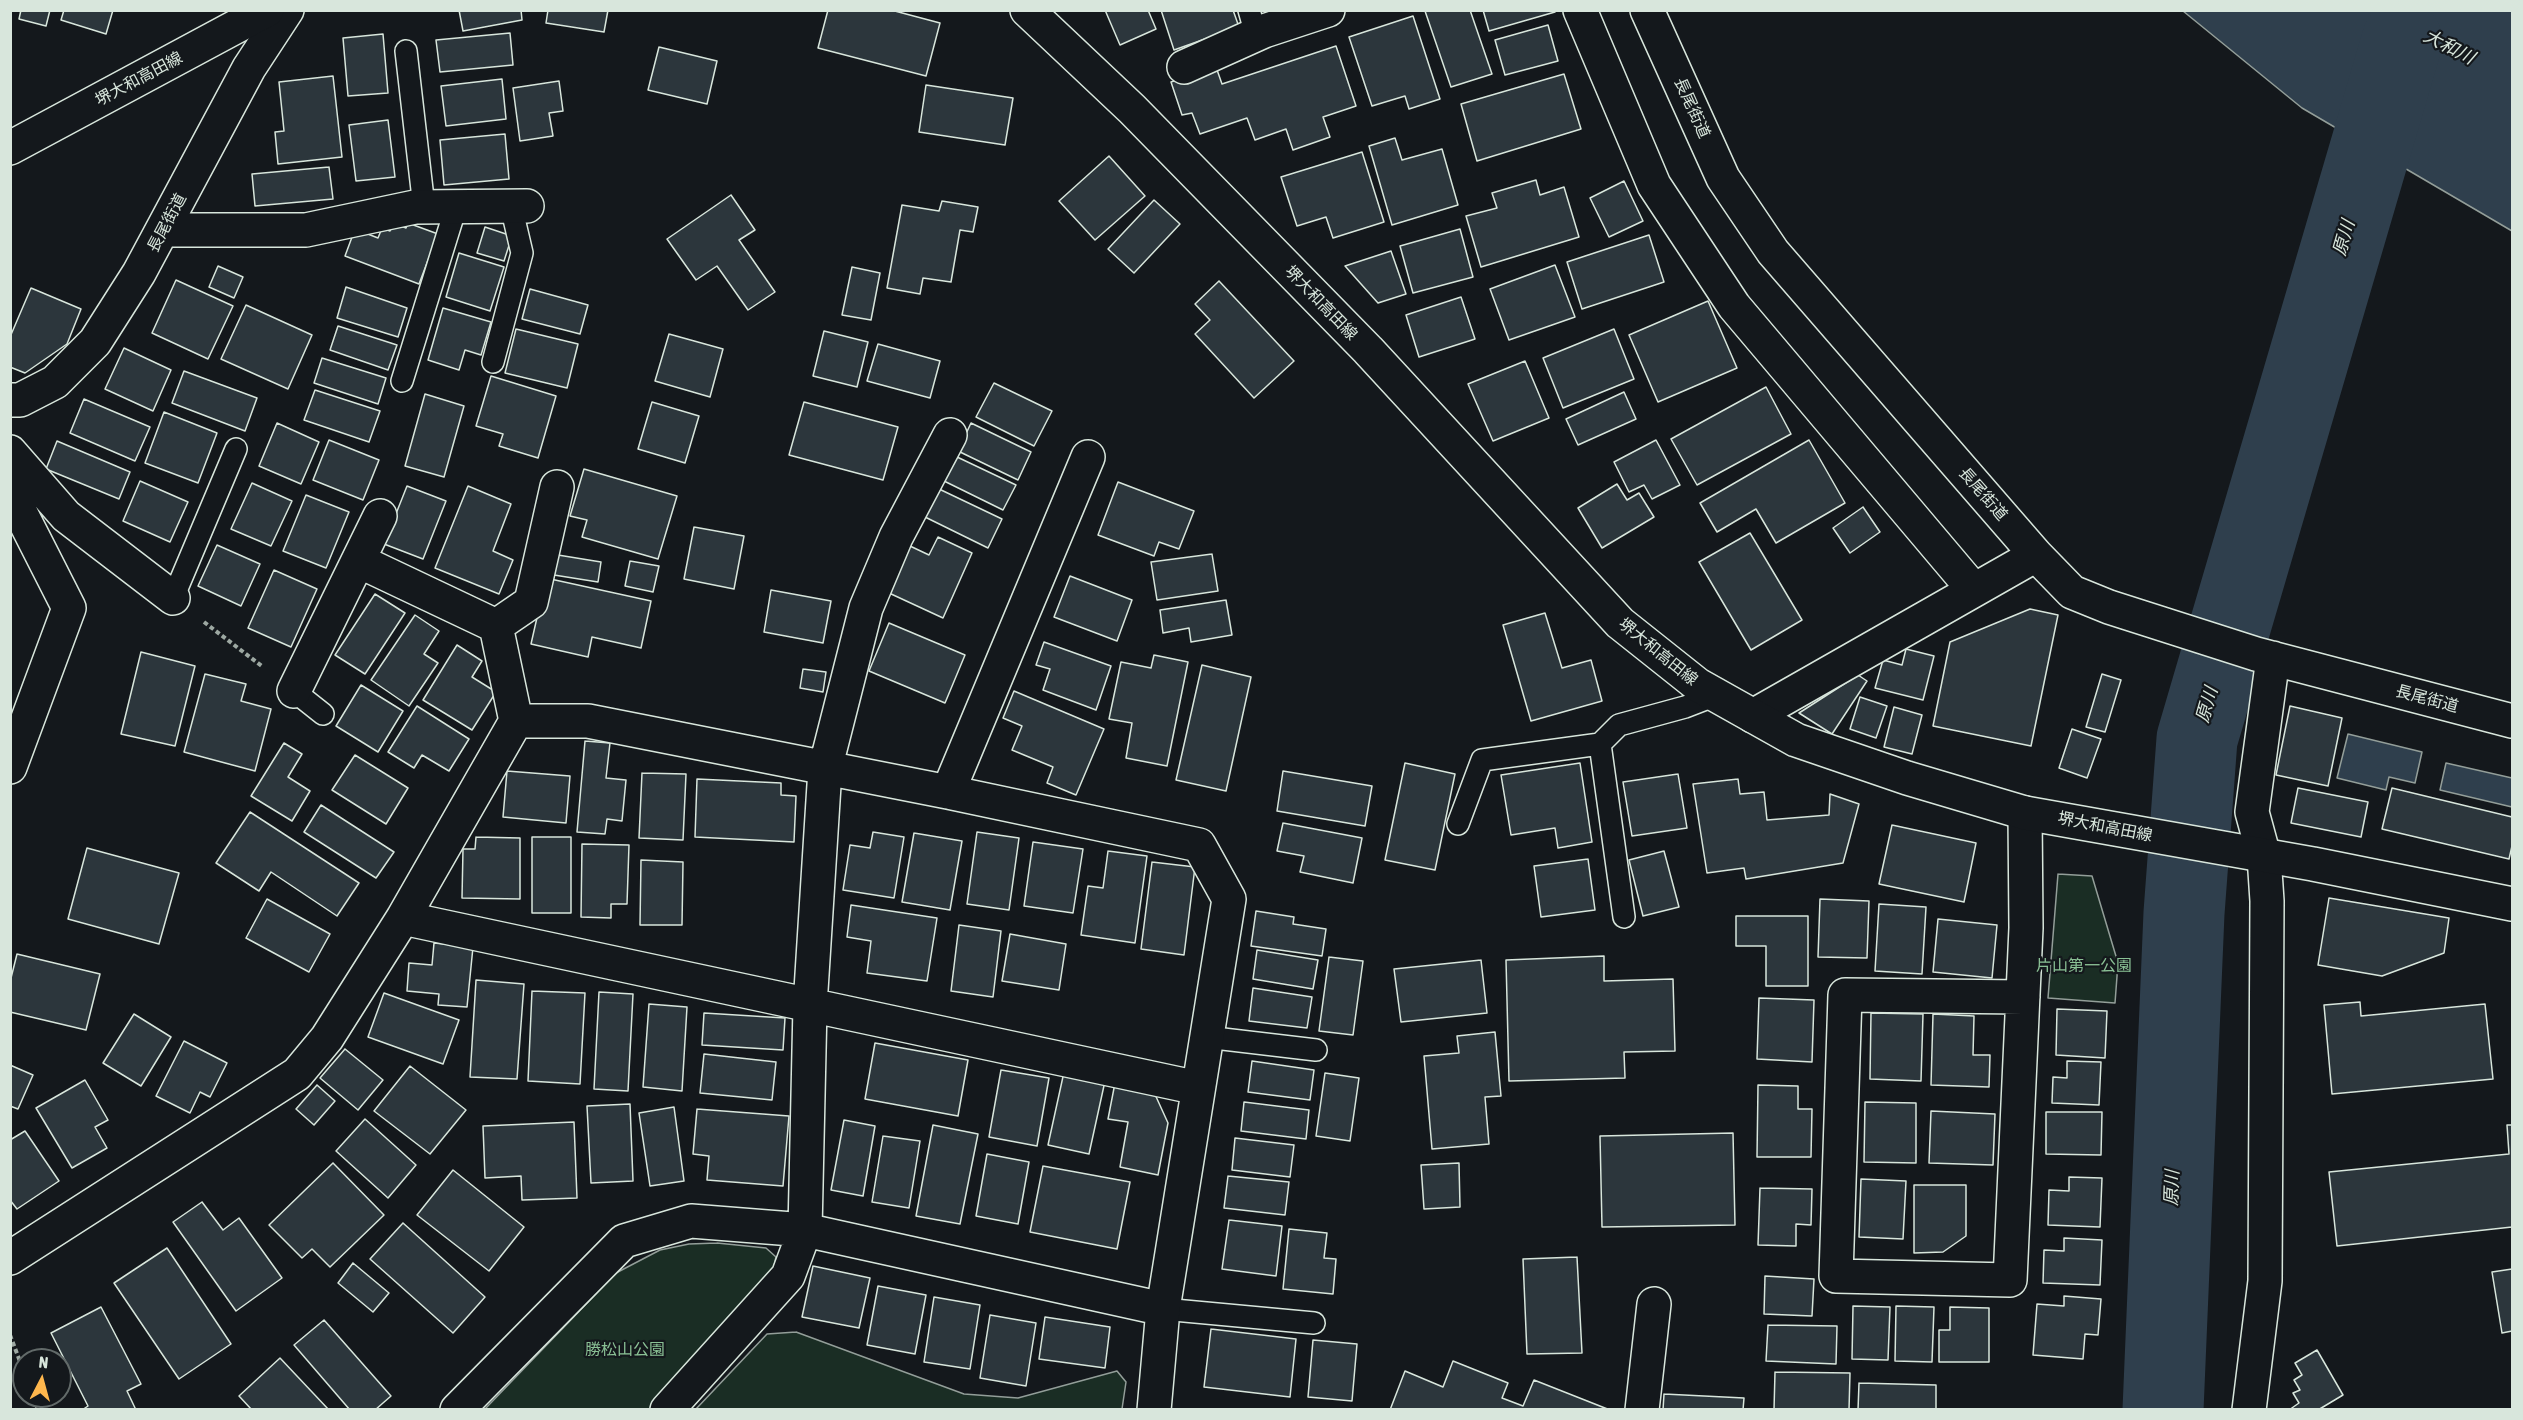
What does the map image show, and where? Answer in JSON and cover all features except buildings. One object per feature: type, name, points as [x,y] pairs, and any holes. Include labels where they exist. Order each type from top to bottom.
[{"type":"street","name":"堺大和高田線","points":[[10,148],[267,10]]},
{"type":"street","name":"長尾街道","points":[[10,400],[20,399],[55,382],[95,342],[165,230],[209,140],[249,68],[287,10]]},
{"type":"street","name":"堺大和高田線","points":[[1027,10],[1132,109],[1368,350],[1620,623],[1698,685],[1807,744],[1907,778],[2025,813],[2512,904]]},
{"type":"street","points":[[1184,67],[1252,23],[1328,10]]},
{"type":"street","points":[[1580,10],[1654,185],[1734,306],[1974,590]]},
{"type":"street","name":"長尾街道","points":[[1647,10],[1723,178],[1773,252],[2036,555],[2072,592],[2109,607],[2265,656],[2512,721]]},
{"type":"street","points":[[165,230],[306,230],[415,207],[519,206]]},
{"type":"street","points":[[667,1410],[788,1276],[805,1230],[810,1005],[825,769],[866,608],[896,537],[950,435]]},
{"type":"street","points":[[10,452],[66,516],[173,598]]},
{"type":"street","points":[[948,792],[1088,457]]},
{"type":"street","points":[[496,626],[531,602],[557,487]]},
{"type":"street","points":[[10,492],[69,609],[10,767]]},
{"type":"street","points":[[294,691],[380,516]]},
{"type":"street","points":[[1753,716],[2036,555]]},
{"type":"street","points":[[359,561],[496,626]]},
{"type":"street","points":[[10,1258],[297,1074],[327,1038],[403,918],[516,721],[496,626]]},
{"type":"street","points":[[2249,1410],[2265,1281],[2267,901],[2264,856],[2252,812],[2265,656]]},
{"type":"street","points":[[516,721],[588,721],[948,792],[1198,846],[1229,899],[1163,1309],[1154,1410]]},
{"type":"street","points":[[2023,997],[1845,995],[1836,1275],[2010,1280],[2023,997],[2026,928],[2025,813]]},
{"type":"street","points":[[403,918],[1198,1088]]},
{"type":"street","points":[[457,1410],[624,1241],[691,1221],[805,1230],[1163,1309]]},
{"type":"street","points":[[1642,1410],[1654,1304]]},
{"type":"lane","points":[[402,381],[440,207],[406,51]]},
{"type":"lane","points":[[493,362],[522,253],[519,206]]},
{"type":"lane","points":[[173,598],[236,449]]},
{"type":"lane","points":[[294,691],[323,714]]},
{"type":"lane","points":[[1458,824],[1482,760],[1600,744],[1619,725],[1685,707],[1716,695]]},
{"type":"lane","points":[[1600,744],[1624,917]]},
{"type":"lane","points":[[1206,1037],[1316,1050]]},
{"type":"lane","points":[[1163,1309],[1314,1323]]},
{"type":"path","points":[[173,598],[294,691]]},
{"type":"green space","name":"片山第一公園","points":[[2058,874],[2092,876],[2118,963],[2115,1003],[2048,998]]},
{"type":"green space","name":"勝松山公園","points":[[717,1243],[766,1248],[776,1257],[773,1271],[651,1409],[484,1410],[616,1273],[660,1250],[689,1244]]},
{"type":"green space","points":[[796,1332],[964,1394],[1018,1398],[1117,1371],[1126,1382],[1122,1409],[696,1409],[767,1334]]},
{"type":"water","name":"大和川","points":[[2183,11],[2512,11],[2512,231],[2302,108]]},
{"type":"water","points":[[2348,734],[2422,752],[2415,783],[2389,777],[2386,790],[2337,778]]},
{"type":"water","points":[[2446,763],[2512,778],[2512,807],[2440,790]]},
{"type":"waterway","name":"原川","points":[[2163,1410],[2184,913],[2197,739],[2402,41]]}]
